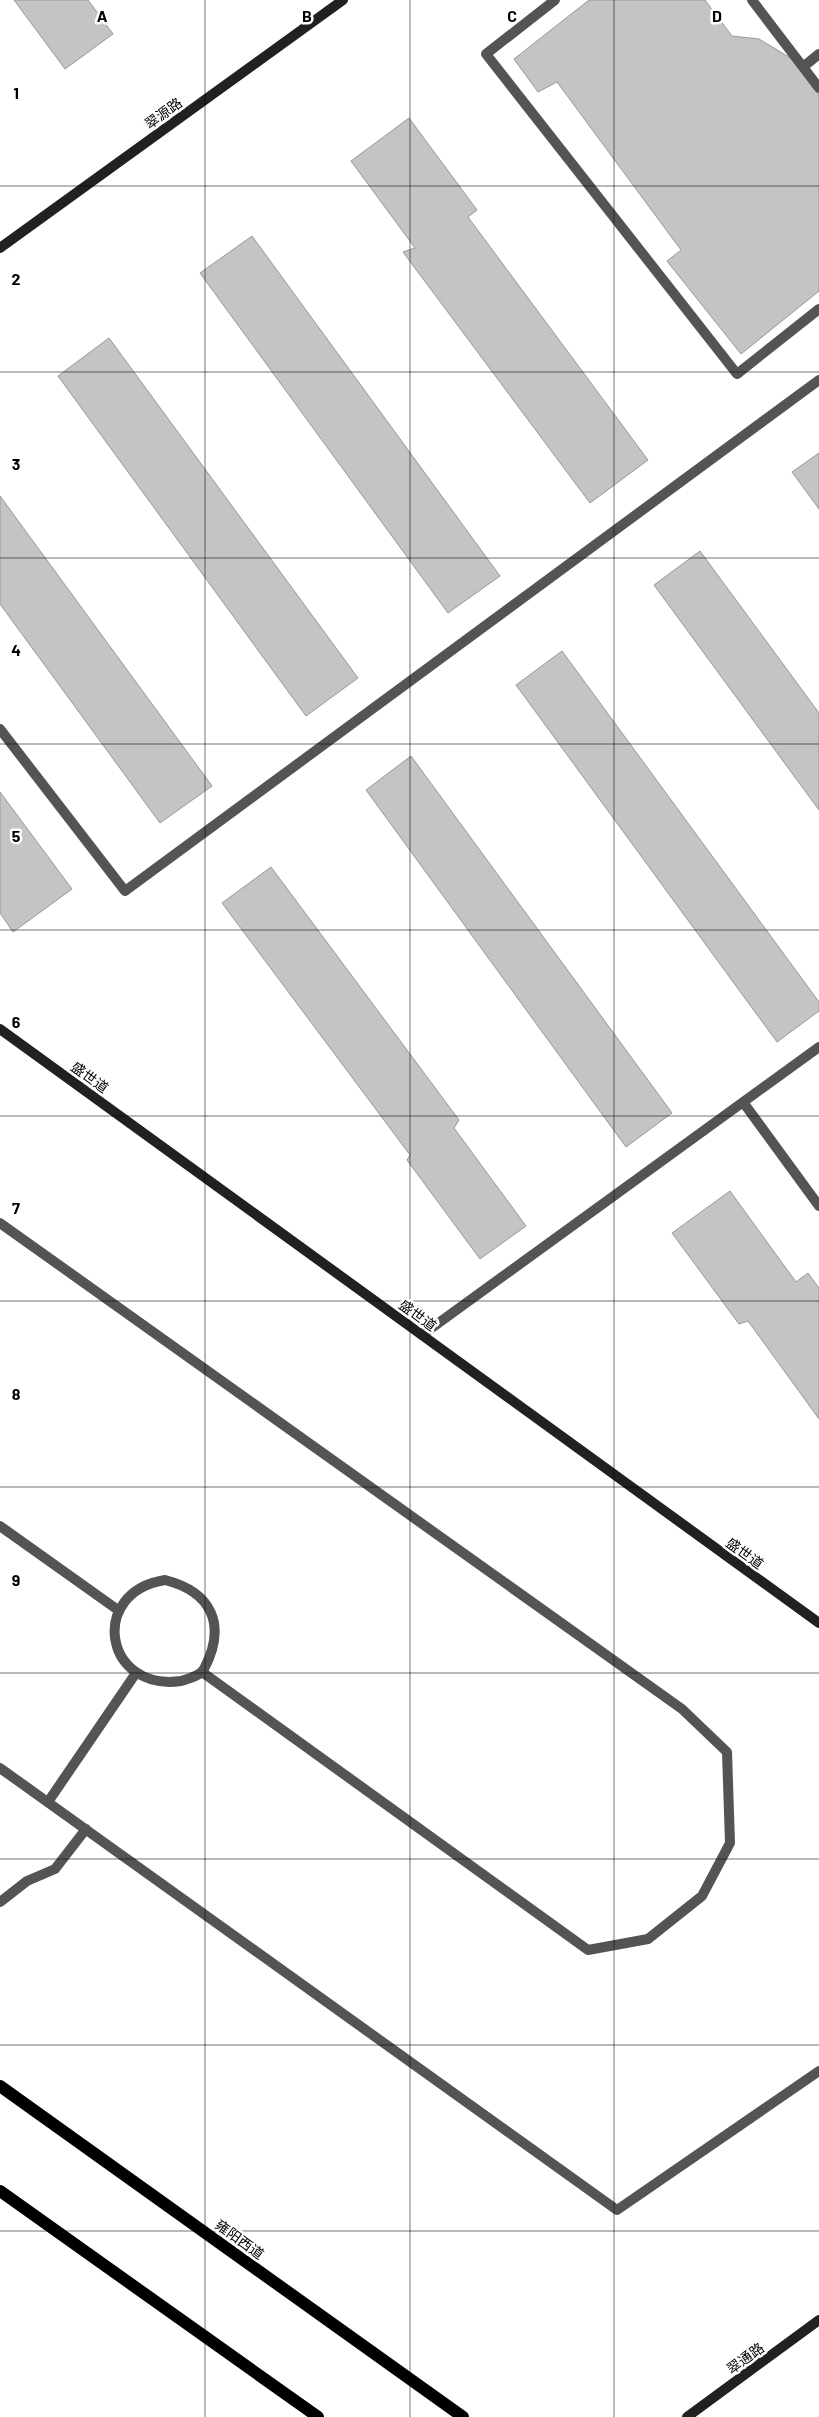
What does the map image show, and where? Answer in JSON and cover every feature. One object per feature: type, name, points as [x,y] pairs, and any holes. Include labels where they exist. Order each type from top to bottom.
[{"type":"main road","name":"雍阳西道","points":[[0,2086],[463,2417]]},
{"type":"main road","points":[[0,2191],[318,2417]]},
{"type":"street","name":"翠源路","points":[[0,248],[342,0]]},
{"type":"street","points":[[555,0],[486,54],[737,374],[819,309]]},
{"type":"street","points":[[752,0],[819,88]]},
{"type":"street","points":[[803,67],[819,54]]},
{"type":"street","points":[[0,729],[125,891],[819,380]]},
{"type":"street","name":"盛世道","points":[[0,1029],[819,1623]]},
{"type":"street","points":[[422,1335],[819,1047]]},
{"type":"street","points":[[743,1102],[819,1206]]},
{"type":"street","points":[[0,1224],[682,1709],[727,1752],[730,1843],[702,1896],[648,1939],[588,1950],[202,1672]]},
{"type":"street","points":[[0,1526],[118,1610]]},
{"type":"street","points":[[165,1580],[184,1585],[203,1599],[212,1616],[215,1636],[209,1658],[202,1672],[186,1680],[167,1682],[148,1679],[130,1670],[119,1654],[115,1629],[118,1610],[131,1593],[149,1583],[165,1580]]},
{"type":"street","points":[[48,1802],[136,1672]]},
{"type":"street","points":[[0,1768],[617,2210],[819,2071]]},
{"type":"street","points":[[0,1902],[27,1881],[55,1869],[86,1829]]},
{"type":"street","name":"翠通路","points":[[687,2417],[819,2320]]},
{"type":"building","points":[[14,0],[88,0],[113,34],[65,69]]},
{"type":"building","points":[[589,0],[705,0],[732,36],[759,39],[794,60],[819,95],[819,291],[741,354],[667,261],[681,250],[557,82],[538,92],[514,59]]},
{"type":"building","points":[[409,118],[477,210],[468,217],[648,460],[590,503],[403,252],[415,248],[351,161]]},
{"type":"building","points":[[252,236],[500,576],[448,613],[200,273]]},
{"type":"building","points":[[109,338],[358,678],[306,716],[58,376]]},
{"type":"building","points":[[819,453],[819,509],[792,472]]},
{"type":"building","points":[[0,496],[212,786],[160,823],[0,604]]},
{"type":"building","points":[[700,551],[819,713],[819,810],[654,585]]},
{"type":"building","points":[[562,651],[819,1002],[819,1011],[777,1042],[516,685]]},
{"type":"building","points":[[411,756],[672,1113],[626,1147],[366,790]]},
{"type":"building","points":[[0,792],[72,889],[13,932],[0,913]]},
{"type":"building","points":[[271,867],[459,1120],[454,1128],[526,1226],[480,1259],[407,1160],[410,1155],[222,903]]},
{"type":"building","points":[[730,1191],[796,1282],[808,1273],[819,1288],[819,1419],[748,1321],[739,1324],[672,1233]]}]
